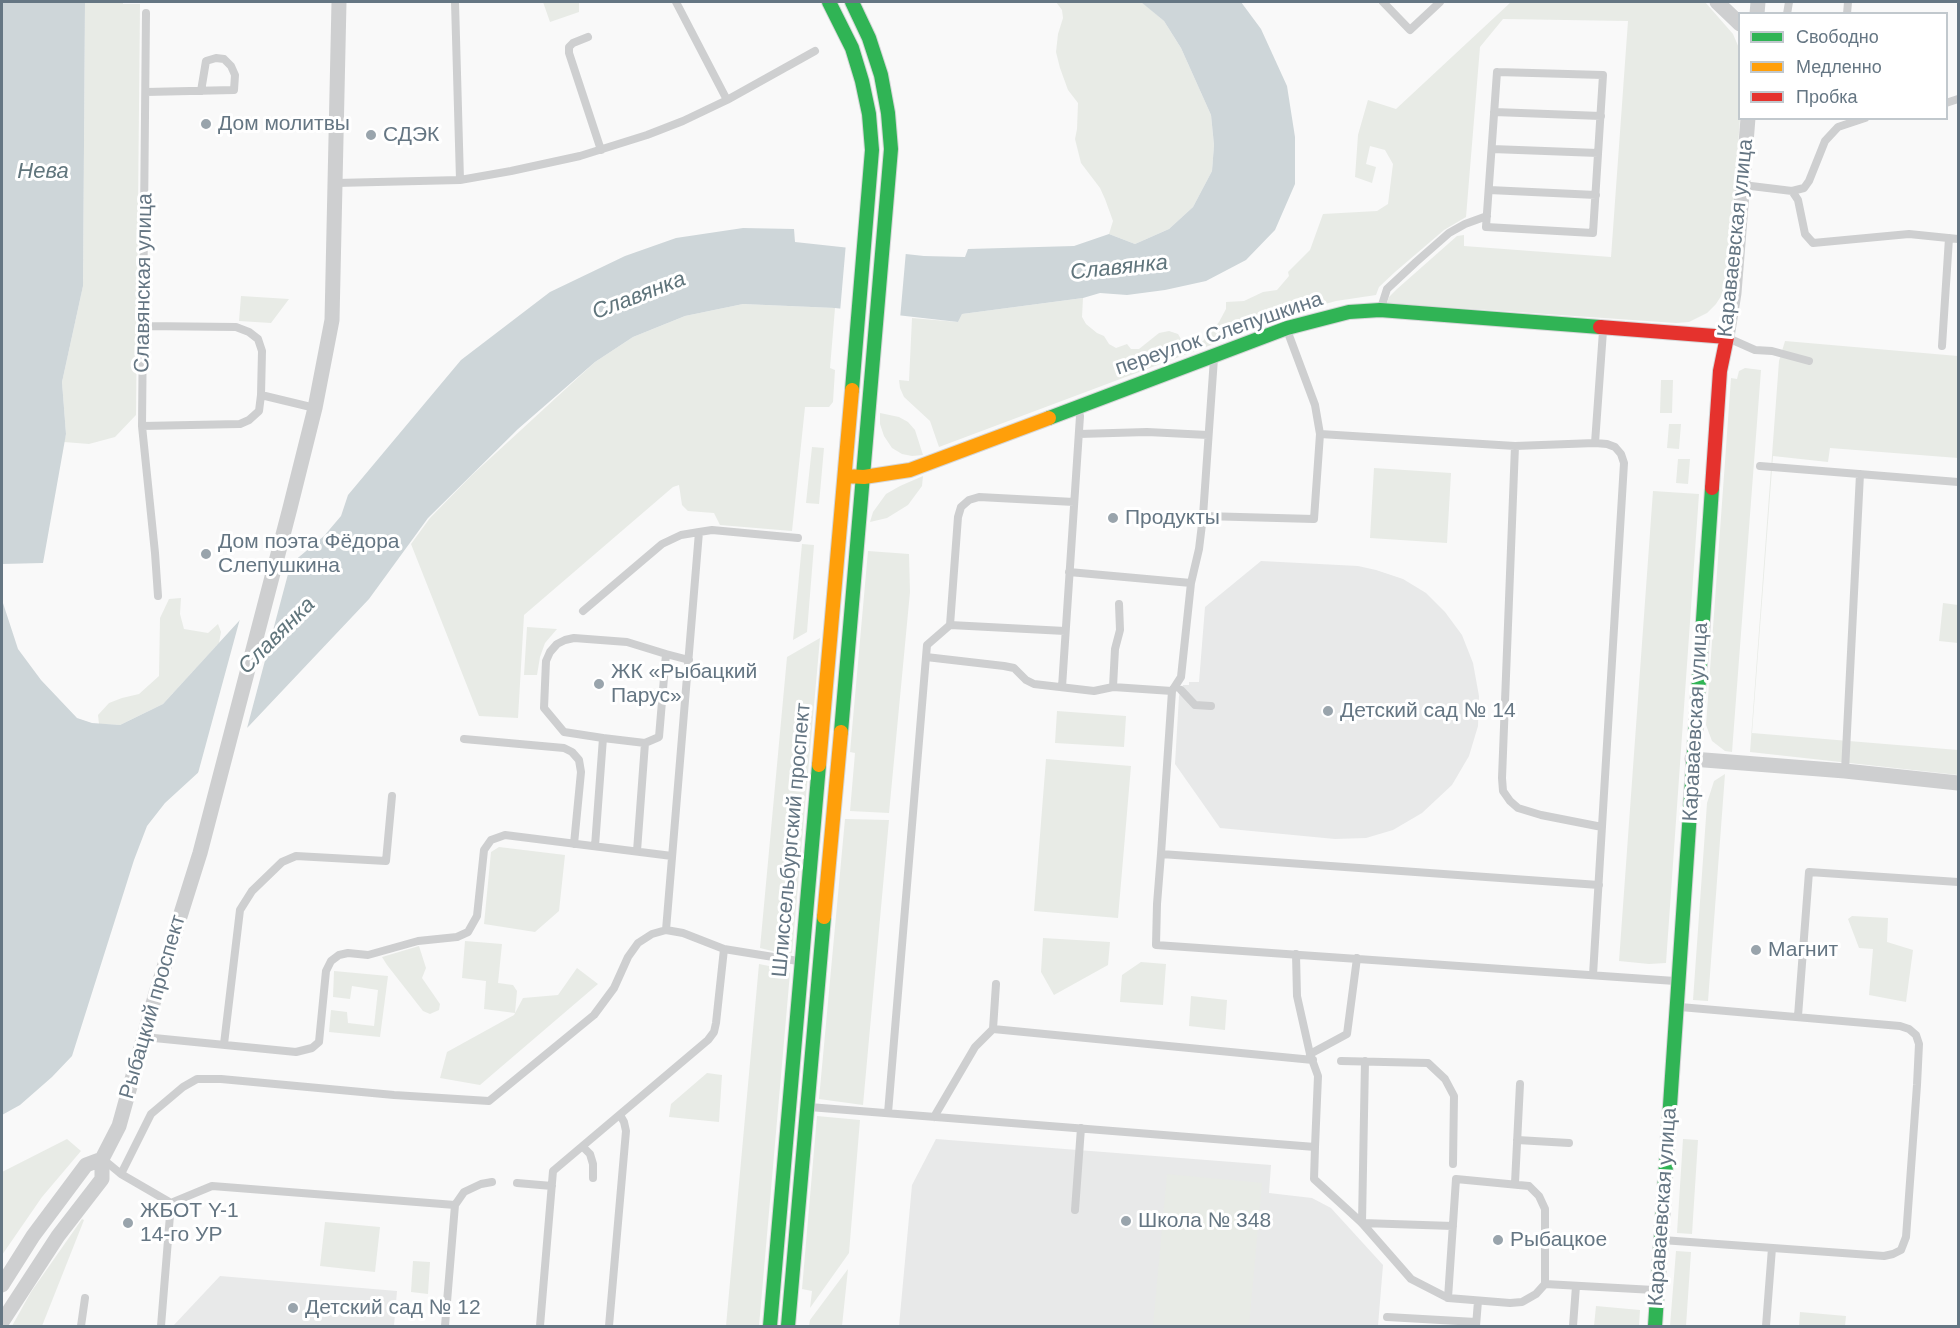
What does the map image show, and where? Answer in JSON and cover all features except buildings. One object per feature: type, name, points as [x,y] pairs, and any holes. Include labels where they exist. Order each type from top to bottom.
[{"type":"main road","name":"Шлиссельбургский проспект","points":[[770,1326],[872,150],[867,103],[852,48],[829,2]]},
{"type":"main road","name":"Шлиссельбургский проспект","points":[[788,1326],[891,149],[888,113],[881,75],[869,38],[852,2]]},
{"type":"main road","name":"переулок Слепушкина","points":[[845,476],[864,477],[910,470],[1287,328],[1349,312],[1380,310],[1727,337]]},
{"type":"main road","name":"Караваевская улица","points":[[1655,1326],[1720,371],[1727,337]]},
{"type":"street","points":[[315,408],[332,320],[339,2]]},
{"type":"street","points":[[1717,2],[1738,22]]},
{"type":"street","name":"Караваевская улица","points":[[1727,337],[1734,293],[1748,120]]},
{"type":"street","name":"Рыбацкий проспект","points":[[2,1322],[58,1236],[102,1179],[102,1160],[119,1126],[200,853],[315,408]]},
{"type":"street","points":[[1692,759],[1959,783]]},
{"type":"street","points":[[2,1285],[33,1236],[86,1165],[102,1160]]},
{"type":"lane","points":[[455,2],[460,180]]},
{"type":"lane","points":[[676,2],[727,100]]},
{"type":"lane","points":[[1383,2],[1410,30],[1440,2]]},
{"type":"lane","name":"Славянская улица","points":[[146,13],[142,426],[158,596]]},
{"type":"lane","points":[[588,37],[573,43],[569,47],[569,53],[601,150]]},
{"type":"lane","points":[[336,183],[460,180],[512,171],[601,150],[674,124],[727,100],[815,51]]},
{"type":"lane","points":[[146,92],[201,91],[234,90],[235,75],[231,66],[224,59],[216,58],[206,62],[201,91]]},
{"type":"lane","points":[[1497,72],[1603,75],[1593,233],[1486,227],[1494,112],[1497,72]]},
{"type":"lane","points":[[1957,99],[1959,109]]},
{"type":"lane","points":[[1494,112],[1601,116]]},
{"type":"lane","points":[[1743,185],[1792,191],[1804,188],[1825,141],[1838,123],[1854,120]]},
{"type":"lane","points":[[1492,149],[1598,153]]},
{"type":"lane","points":[[1489,190],[1596,195]]},
{"type":"lane","points":[[1792,191],[1798,200],[1805,234],[1813,243],[1909,234],[1959,238]]},
{"type":"lane","points":[[1380,310],[1387,289],[1449,233],[1487,216]]},
{"type":"lane","points":[[1942,346],[1949,238]]},
{"type":"lane","points":[[142,426],[240,424],[259,411],[262,351],[258,339],[249,332],[236,327],[143,326]]},
{"type":"lane","points":[[1203,516],[1314,519],[1320,434],[1315,405],[1287,328]]},
{"type":"lane","points":[[1595,443],[1603,328]]},
{"type":"lane","points":[[1727,337],[1755,350],[1772,351],[1809,362]]},
{"type":"lane","points":[[1215,355],[1199,549],[1191,583],[1180,677],[1172,691],[1156,945],[1680,981]]},
{"type":"lane","points":[[261,395],[315,408]]},
{"type":"lane","points":[[1062,687],[1079,434],[1078,408]]},
{"type":"lane","points":[[1079,434],[1147,432],[1208,435]]},
{"type":"lane","points":[[1320,434],[1515,446],[1595,443],[1615,447],[1622,454],[1624,463],[1593,975]]},
{"type":"lane","points":[[1515,446],[1503,791],[1518,808],[1602,827]]},
{"type":"lane","points":[[1760,466],[1959,482]]},
{"type":"lane","points":[[1845,771],[1860,474]]},
{"type":"lane","points":[[950,625],[958,517],[961,507],[969,500],[979,497],[1074,502]]},
{"type":"lane","points":[[583,611],[662,544],[681,535],[712,530],[798,538]]},
{"type":"lane","points":[[666,930],[699,532]]},
{"type":"lane","points":[[1069,572],[1191,583]]},
{"type":"lane","points":[[1113,687],[1115,649],[1120,630],[1119,604]]},
{"type":"lane","points":[[888,1113],[927,645],[950,625],[1065,631]]},
{"type":"lane","points":[[666,654],[659,737],[645,743],[564,732],[544,708],[546,661],[556,644],[565,640],[574,638],[627,642],[689,660]]},
{"type":"lane","points":[[926,657],[1014,668],[1026,680],[1034,684],[1094,691],[1113,687],[1172,691]]},
{"type":"lane","points":[[1181,690],[1195,705],[1211,706]]},
{"type":"lane","points":[[595,846],[603,738]]},
{"type":"lane","points":[[464,739],[564,748],[572,752],[579,760],[581,772],[574,844]]},
{"type":"lane","points":[[637,851],[645,743]]},
{"type":"lane","points":[[224,1044],[240,910],[252,891],[282,862],[296,856],[386,861],[393,796]]},
{"type":"lane","points":[[144,1037],[296,1052],[312,1048],[319,1042],[326,971],[331,961],[339,955],[348,953],[368,955],[418,941],[458,937],[468,932],[477,915],[484,850],[491,840],[505,835],[672,856]]},
{"type":"lane","points":[[1161,854],[1599,885]]},
{"type":"lane","points":[[1798,1016],[1809,872],[1959,882]]},
{"type":"lane","points":[[121,1174],[151,1114],[196,1079],[221,1079],[489,1101],[594,1015],[614,988],[628,957],[638,943],[652,934],[666,930],[682,933],[724,949],[820,964]]},
{"type":"lane","points":[[540,1326],[553,1171],[708,1040],[714,1032],[716,1023],[724,949]]},
{"type":"lane","points":[[1296,954],[1297,996],[1318,1076],[1314,1179],[1362,1223],[1411,1279],[1448,1298],[1522,1302],[1536,1294],[1545,1284],[1545,1209],[1539,1196],[1529,1186],[1456,1179],[1448,1298]]},
{"type":"lane","points":[[993,1029],[1312,1057],[1347,1034],[1356,958]]},
{"type":"lane","points":[[934,1117],[975,1047],[993,1029],[996,984]]},
{"type":"lane","points":[[1661,1240],[1884,1256],[1901,1250],[1906,1237],[1917,1085],[1918,1044],[1916,1035],[1900,1026],[1678,1006]]},
{"type":"lane","points":[[1362,1223],[1365,1060]]},
{"type":"lane","points":[[1341,1061],[1428,1063],[1445,1079],[1454,1096],[1453,1164]]},
{"type":"lane","points":[[1515,1183],[1520,1084]]},
{"type":"lane","points":[[789,1105],[1315,1147]]},
{"type":"lane","points":[[609,1326],[626,1131],[620,1116]]},
{"type":"lane","points":[[1074,1210],[1081,1128]]},
{"type":"lane","points":[[1517,1140],[1569,1143]]},
{"type":"lane","points":[[583,1147],[590,1154],[593,1164],[592,1178]]},
{"type":"lane","points":[[102,1160],[121,1174],[171,1203]]},
{"type":"lane","points":[[445,1326],[455,1205],[464,1192],[481,1184],[492,1182]]},
{"type":"lane","points":[[517,1183],[552,1186]]},
{"type":"lane","points":[[171,1203],[212,1186],[455,1205]]},
{"type":"lane","points":[[161,1326],[171,1203]]},
{"type":"lane","points":[[1362,1223],[1453,1226]]},
{"type":"lane","points":[[1766,1326],[1772,1248]]},
{"type":"lane","points":[[1545,1284],[1658,1290]]},
{"type":"lane","points":[[1573,1326],[1576,1286]]},
{"type":"lane","points":[[81,1326],[85,1298]]},
{"type":"lane","points":[[1387,1317],[1476,1324],[1478,1301]]},
{"type":"shaded area","points":[[85,2],[140,4],[136,415],[115,437],[89,444],[64,442],[66,434],[62,382],[83,286]]},
{"type":"shaded area","points":[[543,2],[579,2],[579,12],[550,22]]},
{"type":"shaded area","points":[[1056,2],[1143,3],[1164,21],[1181,48],[1211,115],[1214,145],[1212,171],[1193,207],[1169,229],[1135,244],[1109,234],[1113,221],[1105,199],[1100,188],[1081,163],[1075,139],[1078,103],[1068,90],[1056,52],[1063,18],[1062,10]]},
{"type":"shaded area","points":[[1511,2],[1705,2],[1733,34],[1738,46],[1738,120],[1740,120],[1727,280],[1723,293],[1707,313],[1689,322],[1676,323],[1387,303],[1389,297],[1397,289],[1457,236],[1464,235],[1464,246],[1611,257],[1628,21],[1503,19],[1480,47],[1466,217],[1444,230],[1395,272],[1379,287],[1376,295],[1336,301],[1307,309],[939,447],[930,421],[904,397],[899,380],[909,381],[912,318],[958,322],[962,314],[1083,298],[1082,317],[1086,324],[1104,336],[1109,344],[1116,348],[1127,344],[1131,349],[1139,349],[1159,333],[1169,331],[1178,334],[1182,341],[1194,343],[1203,341],[1219,322],[1226,309],[1226,302],[1244,301],[1263,292],[1277,290],[1289,276],[1288,272],[1310,250],[1323,214],[1377,211],[1388,204],[1393,164],[1385,150],[1370,146],[1366,164],[1376,167],[1372,183],[1355,177],[1358,135],[1368,100],[1396,109]]},
{"type":"shaded area","points":[[241,296],[289,299],[271,323],[239,321]]},
{"type":"shaded area","points":[[743,304],[835,308],[830,368],[835,370],[833,402],[829,407],[805,407],[792,531],[720,525],[714,513],[688,511],[682,505],[679,485],[673,487],[524,615],[518,718],[479,716],[411,544],[430,518],[472,475],[595,362],[633,337],[685,316]]},
{"type":"shaded area","points":[[1785,341],[1958,356],[1958,458],[1830,448],[1828,462],[1773,456],[1752,733],[1958,750],[1958,775],[1750,752],[1779,361]]},
{"type":"shaded area","points":[[1745,368],[1761,370],[1732,752],[1725,751],[1712,741],[1706,725],[1731,378],[1737,379],[1739,371]]},
{"type":"shaded area","points":[[1661,380],[1673,380],[1672,413],[1660,413]]},
{"type":"shaded area","points":[[880,413],[899,417],[908,422],[915,430],[923,455],[902,454],[892,448],[884,436],[880,424]]},
{"type":"shaded area","points":[[1669,424],[1681,424],[1679,449],[1667,448]]},
{"type":"shaded area","points":[[812,447],[824,448],[819,504],[806,503]]},
{"type":"shaded area","points":[[1678,459],[1690,459],[1688,484],[1676,483]]},
{"type":"shaded area","points":[[1374,468],[1451,473],[1447,543],[1370,538]]},
{"type":"shaded area","points":[[923,476],[922,486],[908,505],[887,518],[870,522],[873,512],[886,494]]},
{"type":"shaded area","points":[[1653,491],[1699,494],[1666,963],[1649,964],[1619,961]]},
{"type":"shaded area","points":[[802,544],[814,545],[807,632],[793,640]]},
{"type":"shaded area","points":[[868,551],[909,554],[910,592],[889,813],[850,811],[855,753],[850,752]]},
{"type":"shaded area","name":"Детский сад № 14","points":[[1261,561],[1358,566],[1403,579],[1426,593],[1445,612],[1462,635],[1473,663],[1479,696],[1478,726],[1469,756],[1452,785],[1422,813],[1393,830],[1366,838],[1335,839],[1220,828],[1175,764],[1179,696],[1183,685],[1189,685],[1189,682],[1199,682],[1205,607]]},
{"type":"shaded area","points":[[181,598],[180,614],[184,629],[208,633],[218,624],[221,632],[219,643],[163,704],[120,725],[99,724],[98,715],[109,703],[139,694],[159,676],[160,618],[169,599]]},
{"type":"shaded area","points":[[1943,603],[1958,605],[1958,643],[1939,641]]},
{"type":"shaded area","points":[[527,627],[557,629],[545,643],[537,675],[524,675]]},
{"type":"shaded area","points":[[820,638],[792,953],[784,954],[760,948],[787,657]]},
{"type":"shaded area","points":[[1057,711],[1126,716],[1124,747],[1055,743]]},
{"type":"shaded area","points":[[1046,759],[1131,766],[1118,918],[1034,911]]},
{"type":"shaded area","points":[[1725,774],[1708,1001],[1693,1000],[1707,803],[1714,781]]},
{"type":"shaded area","points":[[845,819],[889,820],[863,1105],[819,1099]]},
{"type":"shaded area","points":[[499,847],[565,855],[559,911],[535,932],[484,924],[491,852]]},
{"type":"shaded area","points":[[1852,916],[1888,918],[1887,942],[1913,950],[1906,1002],[1869,995],[1873,949],[1859,948],[1848,919]]},
{"type":"shaded area","points":[[1043,938],[1110,942],[1108,965],[1054,995],[1041,972]]},
{"type":"shaded area","points":[[465,941],[502,944],[498,983],[513,985],[517,991],[515,1013],[484,1009],[486,981],[462,978]]},
{"type":"shaded area","points":[[419,946],[426,968],[422,978],[440,1004],[439,1010],[430,1014],[423,1011],[382,957]]},
{"type":"shaded area","points":[[1141,962],[1166,964],[1163,1005],[1120,1002],[1122,975]]},
{"type":"shaded area","points":[[759,964],[784,969],[790,973],[759,1326],[726,1326]]},
{"type":"shaded area","points":[[577,968],[598,984],[480,1085],[440,1078],[447,1052],[514,1015],[523,998],[558,995]]},
{"type":"shaded area","points":[[334,971],[388,976],[380,1037],[329,1032],[331,1010],[347,1012],[348,1023],[374,1026],[378,990],[352,986],[350,999],[333,997]]},
{"type":"shaded area","points":[[1191,996],[1227,1000],[1225,1030],[1189,1026]]},
{"type":"shaded area","points":[[707,1073],[722,1075],[719,1122],[669,1117],[671,1104]]},
{"type":"shaded area","points":[[817,1116],[860,1120],[849,1253],[810,1308],[812,1291],[802,1289]]},
{"type":"shaded area","points":[[67,1139],[81,1151],[42,1197],[2,1255],[2,1172]]},
{"type":"shaded area","name":"Школа № 348","points":[[936,1139],[1271,1165],[1269,1193],[1312,1198],[1331,1208],[1383,1265],[1378,1326],[899,1326],[912,1185]]},
{"type":"shaded area","points":[[1683,1139],[1698,1140],[1692,1234],[1677,1233]]},
{"type":"shaded area","points":[[1167,1174],[1262,1183],[1249,1326],[1153,1326]]},
{"type":"shaded area","points":[[82,1219],[84,1220],[42,1326],[12,1326],[31,1292]]},
{"type":"shaded area","points":[[325,1222],[380,1227],[375,1272],[320,1266]]},
{"type":"shaded area","points":[[1676,1251],[1691,1252],[1686,1326],[1670,1326]]},
{"type":"shaded area","points":[[413,1261],[430,1262],[428,1294],[411,1292]]},
{"type":"shaded area","points":[[848,1269],[842,1326],[809,1326],[810,1320]]},
{"type":"shaded area","name":"Детский сад № 12","points":[[220,1276],[397,1291],[394,1326],[173,1326]]},
{"type":"shaded area","points":[[1596,1306],[1640,1310],[1639,1326],[1594,1326]]},
{"type":"shaded area","points":[[1800,1312],[1846,1316],[1845,1326],[1799,1326]]},
{"type":"water","name":"Нева","points":[[2,2],[85,2],[83,286],[62,382],[66,434],[43,563],[2,564]]},
{"type":"water","name":"Славянка","points":[[1141,2],[1241,2],[1261,29],[1287,86],[1295,137],[1295,184],[1275,230],[1246,260],[1206,281],[1165,290],[1127,295],[1100,293],[1083,298],[962,314],[958,322],[835,308],[743,304],[685,316],[633,337],[595,362],[518,429],[428,518],[369,599],[249,726],[165,803],[147,826],[134,860],[72,1056],[20,1105],[2,1115],[2,600],[18,649],[41,680],[77,718],[92,723],[120,725],[163,704],[293,562],[324,536],[341,516],[348,495],[461,360],[550,292],[625,256],[676,238],[743,228],[794,229],[795,242],[924,256],[965,257],[968,249],[1074,246],[1109,234],[1135,244],[1169,229],[1193,207],[1212,171],[1214,145],[1211,115],[1181,48],[1164,21]]},
{"type":"pier","points":[[846,243],[906,251],[900,319],[840,312]]},
{"type":"pier","points":[[292,559],[246,732],[197,777],[241,615]]},
{"type":"traffic: fast","points":[[829,2],[852,48],[862,81],[869,114],[872,150],[852,390]]},
{"type":"traffic: fast","points":[[841,732],[891,149],[888,113],[881,75],[869,38],[852,2]]},
{"type":"traffic: fast","points":[[1049,418],[1287,328],[1349,312],[1380,310],[1600,327]]},
{"type":"traffic: fast","points":[[1655,1326],[1712,488]]},
{"type":"traffic: fast","points":[[770,1326],[819,765]]},
{"type":"traffic: fast","points":[[788,1326],[824,917]]},
{"type":"traffic: slow","points":[[819,765],[852,390]]},
{"type":"traffic: slow","points":[[846,476],[864,477],[910,470],[1049,418]]},
{"type":"traffic: slow","points":[[824,917],[841,732]]},
{"type":"traffic: jam","points":[[1600,327],[1727,337],[1720,371],[1712,488]]},
{"type":"place","name":"Дом молитвы","points":[[206,124]]},
{"type":"place","name":"СДЭК","points":[[371,135]]},
{"type":"place","name":"Продукты","points":[[1113,518]]},
{"type":"place","name":"Дом поэта Фёдора Слепушкина","points":[[206,554]]},
{"type":"place","name":"ЖК «Рыбацкий Парус»","points":[[599,684]]},
{"type":"place","name":"Детский сад № 14","points":[[1328,711]]},
{"type":"place","name":"Магнит","points":[[1756,950]]},
{"type":"place","name":"Школа № 348","points":[[1126,1221]]},
{"type":"place","name":"ЖБОТ Y-1 14-го УР","points":[[128,1223]]},
{"type":"place","name":"Рыбацкое","points":[[1498,1240]]},
{"type":"place","name":"Детский сад № 12","points":[[293,1308]]}]
